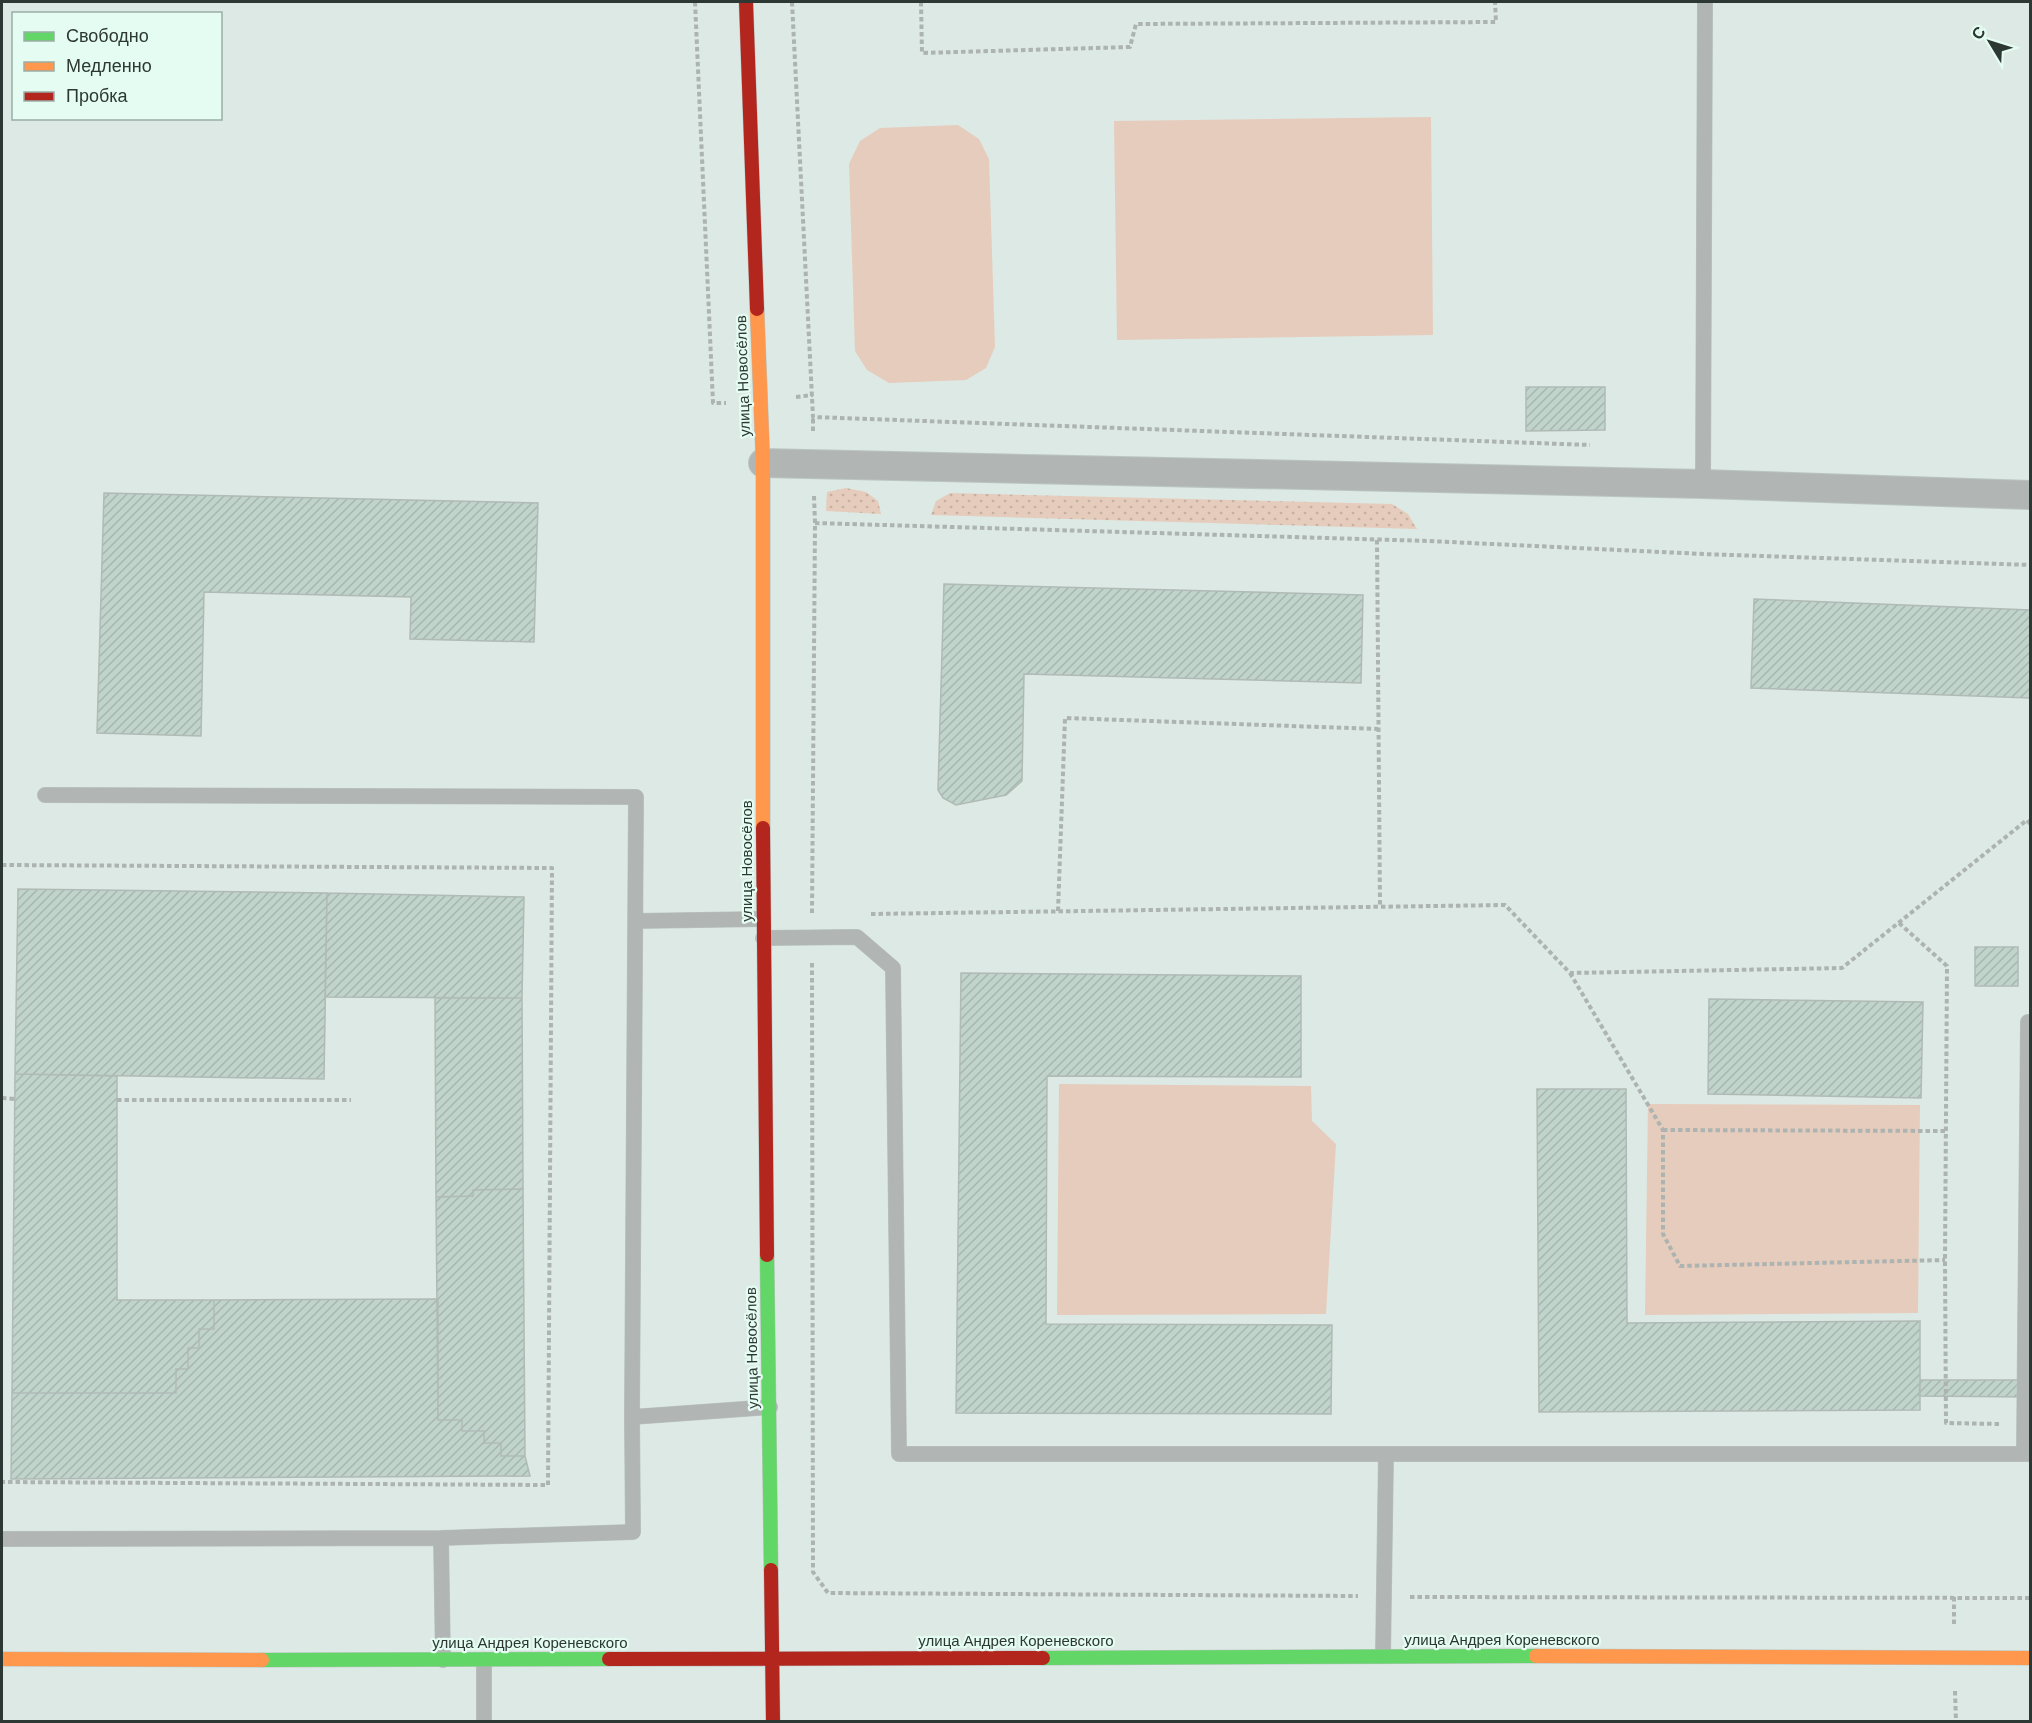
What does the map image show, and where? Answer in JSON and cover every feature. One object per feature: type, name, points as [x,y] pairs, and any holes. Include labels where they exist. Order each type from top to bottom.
[{"type":"street","name":"улица Новосёлов","points":[[746,2],[763,463],[763,938],[774,1658],[773,1722]]},
{"type":"street","points":[[763,463],[1703,484],[2031,495]]},
{"type":"street","name":"улица Андрея Кореневского","points":[[2,1659],[484,1660],[1383,1656],[2031,1658]]},
{"type":"lane","points":[[1703,484],[1705,2]]},
{"type":"lane","points":[[2,1539],[441,1538],[633,1532],[636,797],[45,795]]},
{"type":"lane","points":[[635,921],[763,919]]},
{"type":"lane","points":[[763,938],[857,937],[894,968],[899,1454],[2027,1454],[2024,1424],[2028,1022],[2031,1022]]},
{"type":"lane","points":[[632,1416],[770,1407]]},
{"type":"lane","points":[[1383,1656],[1386,1454]]},
{"type":"lane","points":[[441,1538],[443,1660]]},
{"type":"lane","points":[[484,1660],[484,1722]]},
{"type":"path","points":[[695,2],[713,403],[761,401],[813,395]]},
{"type":"path","points":[[792,2],[813,417],[1599,446]]},
{"type":"path","points":[[921,2],[922,53],[1130,47],[1136,24],[1496,22],[1495,2]]},
{"type":"path","points":[[819,914],[812,914],[815,523],[1377,540],[2031,565]]},
{"type":"path","points":[[1377,540],[1380,907]]},
{"type":"path","points":[[1058,911],[1065,718],[1378,729]]},
{"type":"path","points":[[1570,973],[1842,968],[2027,820],[2031,824]]},
{"type":"path","points":[[2,865],[552,868],[548,1485],[2,1482]]},
{"type":"path","points":[[861,914],[1505,905],[1570,973],[1663,1130],[1663,1234],[1680,1266],[1945,1260]]},
{"type":"path","points":[[1899,923],[1947,966],[1946,1424],[2024,1424]]},
{"type":"path","points":[[812,938],[813,1572],[828,1593],[2031,1598]]},
{"type":"path","points":[[2,1098],[15,1099]]},
{"type":"path","points":[[117,1100],[351,1100]]},
{"type":"path","points":[[1663,1130],[1947,1131]]},
{"type":"shaded area","points":[[1431,117],[1433,335],[1117,340],[1114,121]]},
{"type":"shaded area","points":[[958,125],[979,139],[989,159],[995,347],[986,368],[966,380],[889,383],[867,370],[855,351],[849,164],[860,141],[880,128]]},
{"type":"shaded area","points":[[846,488],[866,492],[878,501],[881,514],[826,511],[827,492]]},
{"type":"shaded area","points":[[950,493],[1392,504],[1408,514],[1417,529],[931,515],[936,501]]},
{"type":"shaded area","points":[[1059,1084],[1311,1086],[1312,1121],[1336,1144],[1326,1314],[1057,1315]]},
{"type":"shaded area","points":[[1648,1104],[1920,1105],[1918,1313],[1645,1315]]},
{"type":"building","points":[[1526,387],[1605,387],[1605,430],[1526,431]]},
{"type":"building","points":[[104,493],[538,503],[534,642],[410,639],[411,597],[204,592],[201,736],[97,733]]},
{"type":"building","points":[[944,584],[1363,595],[1361,683],[1024,674],[1022,781],[1006,795],[956,805],[943,798],[938,790]]},
{"type":"building","points":[[1754,599],[2030,610],[2030,698],[1751,688]]},
{"type":"building","points":[[18,889],[327,893],[324,1079],[15,1074]]},
{"type":"building","points":[[327,893],[524,897],[522,998],[325,997]]},
{"type":"building","points":[[1975,947],[2018,947],[2018,986],[1975,986]]},
{"type":"building","points":[[961,973],[1301,976],[1301,1077],[1047,1076],[1046,1324],[1332,1325],[1331,1414],[956,1413]]},
{"type":"building","points":[[435,998],[522,998],[523,1189],[473,1190],[473,1196],[436,1197]]},
{"type":"building","points":[[1709,999],[1923,1002],[1921,1098],[1708,1094]]},
{"type":"building","points":[[15,1074],[117,1076],[117,1300],[214,1300],[214,1329],[199,1329],[199,1348],[188,1348],[188,1369],[176,1369],[176,1393],[12,1393]]},
{"type":"building","points":[[1537,1089],[1626,1089],[1627,1323],[1920,1321],[1920,1410],[1539,1412]]},
{"type":"building","points":[[523,1189],[525,1456],[501,1456],[501,1443],[484,1443],[484,1431],[462,1431],[462,1420],[438,1420],[436,1197],[473,1196],[473,1190]]},
{"type":"building","points":[[438,1299],[438,1420],[462,1420],[462,1431],[484,1431],[484,1443],[501,1443],[501,1456],[525,1456],[530,1476],[11,1479],[12,1393],[176,1393],[176,1369],[188,1369],[188,1348],[199,1348],[199,1329],[214,1329],[214,1300]]},
{"type":"building","points":[[1920,1380],[2030,1380],[2030,1397],[1919,1396]]},
{"type":"traffic: fast","points":[[767,1255],[771,1570]]},
{"type":"traffic: fast","points":[[1043,1658],[1536,1656]]},
{"type":"traffic: fast","points":[[262,1660],[609,1659]]},
{"type":"traffic: slow","points":[[757,309],[763,463],[763,828]]},
{"type":"traffic: slow","points":[[1536,1656],[2030,1658]]},
{"type":"traffic: slow","points":[[2,1659],[262,1660]]},
{"type":"traffic: jam","points":[[746,2],[757,309]]},
{"type":"traffic: jam","points":[[763,828],[767,1255]]},
{"type":"traffic: jam","points":[[771,1570],[773,1722]]},
{"type":"traffic: jam","points":[[609,1659],[1043,1658]]}]
